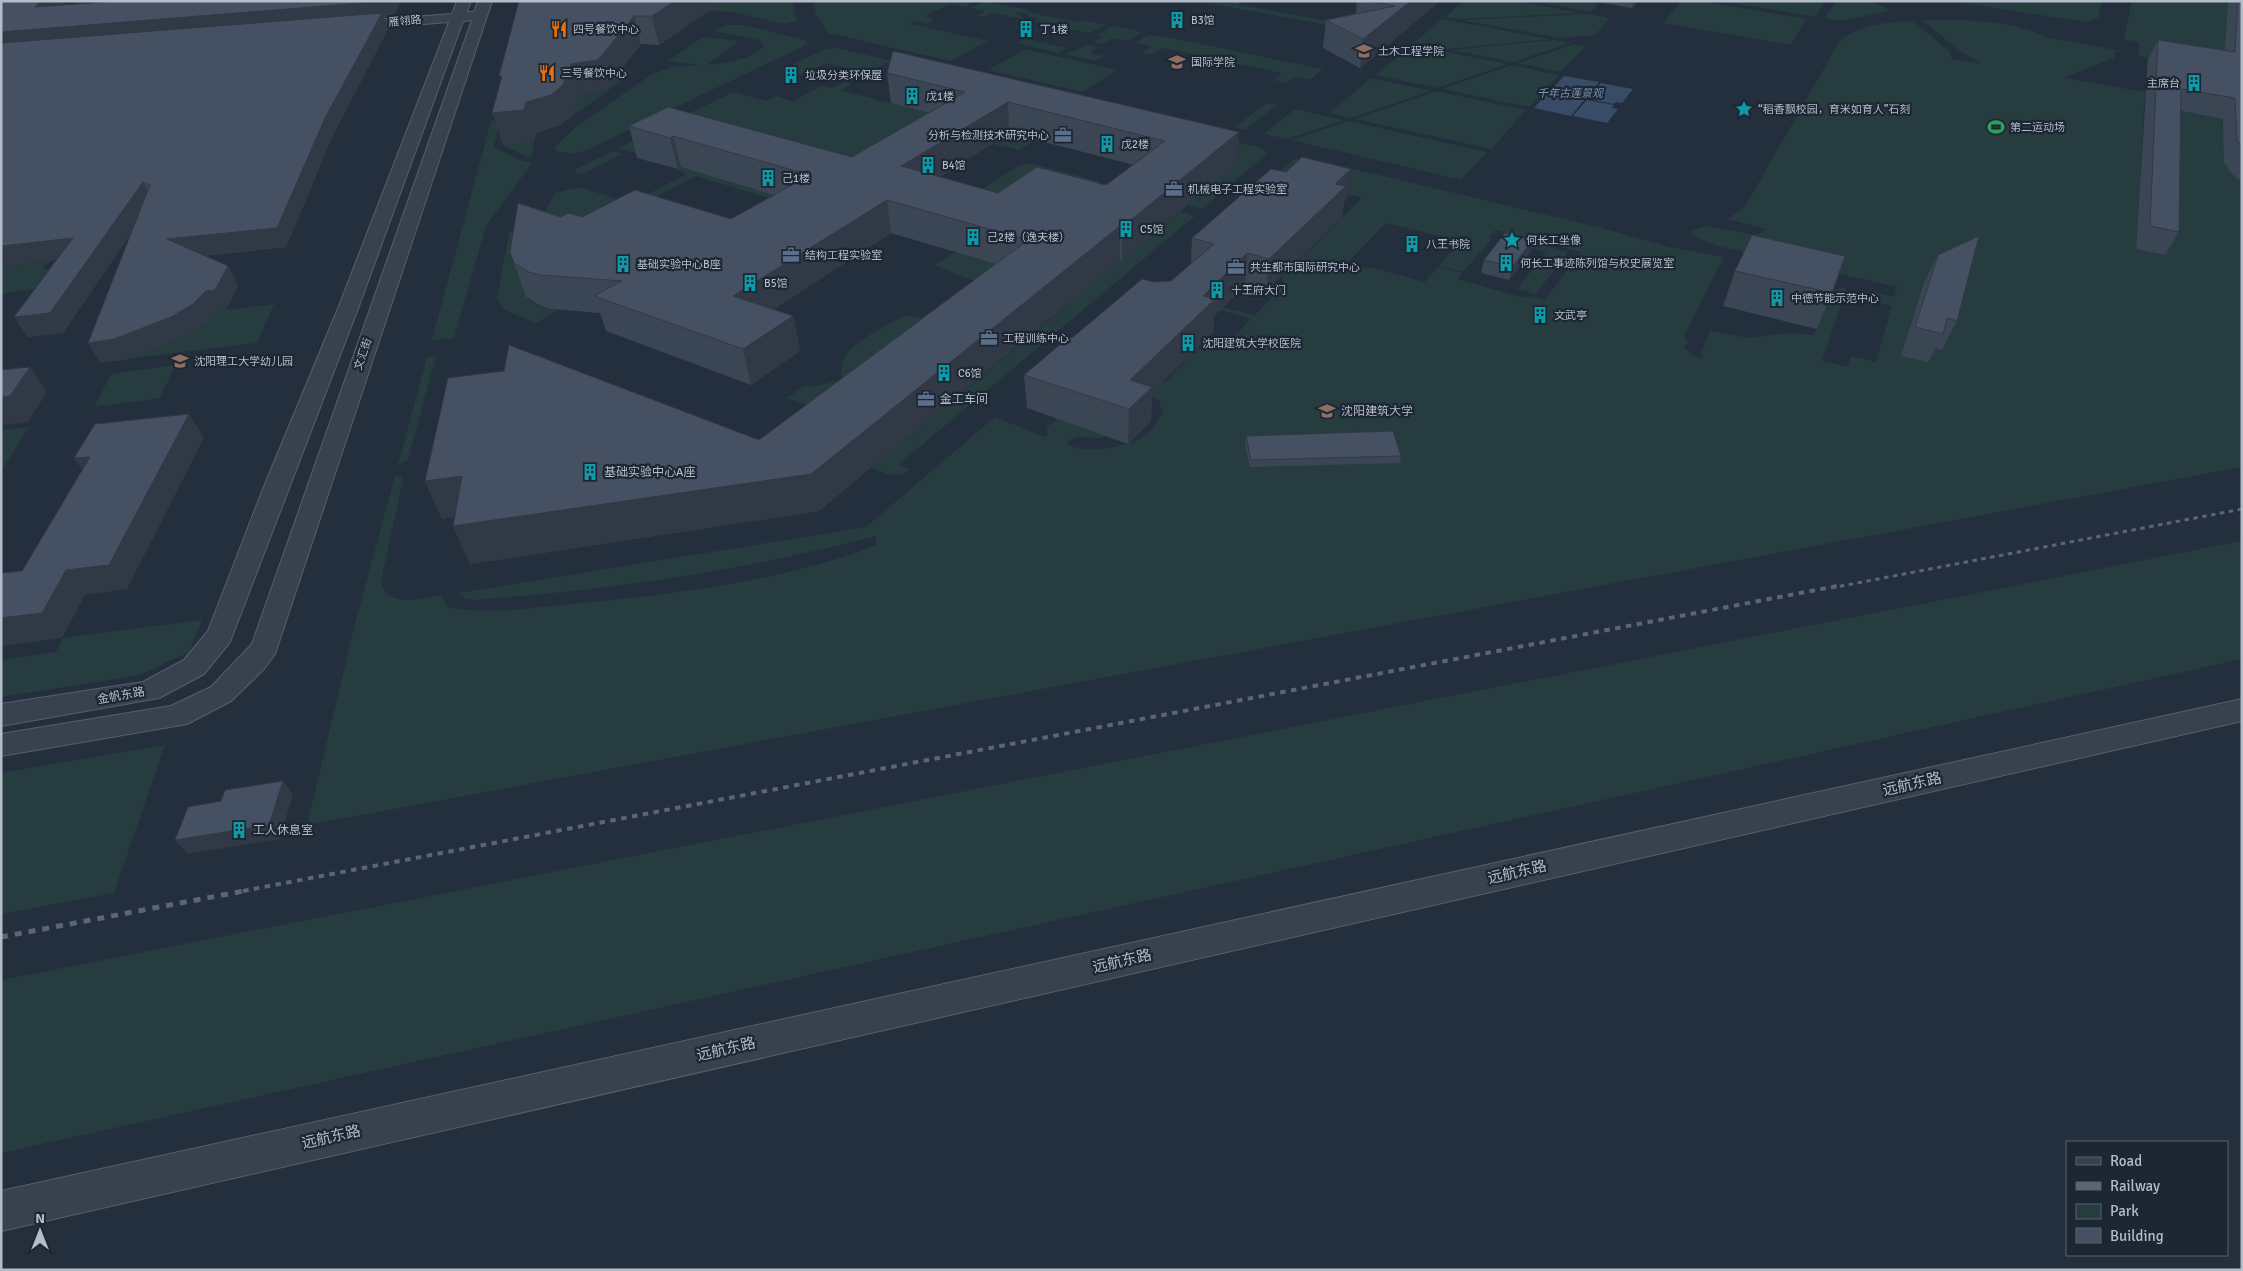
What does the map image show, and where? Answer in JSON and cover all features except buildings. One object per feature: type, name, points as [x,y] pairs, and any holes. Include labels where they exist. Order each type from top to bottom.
[{"type":"street","name":"雁翎路","points":[[336,29],[470,13]]},
{"type":"street","name":"金帆东路","points":[[1,715],[149,691],[194,667],[220,635],[275,489],[470,13]]},
{"type":"street","name":"文汇街","points":[[1,746],[177,716],[221,694],[254,662],[265,646],[470,13]]},
{"type":"street","name":"远航东路","points":[[1,1211],[2242,710]]},
{"type":"green space","points":[[683,1],[792,1],[797,21],[785,24],[732,12],[648,7]]},
{"type":"green space","points":[[813,1],[974,1],[964,7],[950,4],[925,16],[935,19],[926,24],[915,21],[910,24],[988,41],[950,61],[828,33],[816,15]]},
{"type":"green space","points":[[984,1],[1076,22],[1080,20],[1105,25],[1090,33],[1035,22],[1039,19],[1031,17],[1024,12],[1016,13],[1024,19],[992,13],[983,17],[976,16],[985,11],[970,8]]},
{"type":"green space","points":[[1234,1],[1232,3],[1348,25],[1369,33],[1202,2]]},
{"type":"green space","points":[[1464,1],[1515,1],[1581,13],[1456,19],[1445,17]]},
{"type":"green space","points":[[1530,1],[1593,1],[1600,2],[1591,12]]},
{"type":"green space","points":[[1681,1],[1700,1],[1806,19],[1791,45],[1663,23]]},
{"type":"green space","points":[[1718,1],[1825,1],[1816,17]]},
{"type":"green space","points":[[1836,1],[1872,1],[1891,11],[1839,21],[1825,18]]},
{"type":"green space","points":[[1949,1],[2102,1],[2098,18],[2087,22]]},
{"type":"green space","points":[[2132,1],[2242,1],[2223,72],[2148,59],[2139,55],[2139,42],[2124,39]]},
{"type":"green space","points":[[1586,14],[1610,18],[1595,35],[1560,38],[1461,20]]},
{"type":"green space","points":[[1442,19],[1550,39],[1447,49],[1414,43]]},
{"type":"green space","points":[[1922,20],[1968,20],[2003,24],[2033,31],[2044,37],[2122,51],[2115,51],[2114,58],[2063,78],[2145,92],[2136,249],[2165,255],[2169,109],[2223,119],[2242,182],[2242,467],[307,825],[356,620],[395,476],[402,477],[403,479],[381,582],[390,596],[398,599],[406,600],[441,595],[447,607],[493,611],[525,609],[648,596],[727,585],[841,558],[876,545],[875,536],[726,569],[625,585],[474,600],[466,599],[459,593],[866,527],[995,417],[1042,436],[1047,436],[1047,427],[1058,419],[1107,436],[1095,438],[1077,437],[1066,443],[1083,449],[1119,446],[1140,439],[1147,434],[1163,412],[1158,399],[1149,396],[1155,383],[1166,381],[1197,348],[1206,350],[1222,335],[1232,338],[1251,319],[1152,290],[1255,315],[1283,285],[1282,277],[1362,198],[1290,180],[1228,215],[1294,159],[1312,159],[1598,227],[1669,247],[1724,257],[1684,335],[1688,342],[1684,347],[1700,359],[1703,357],[1701,353],[1710,331],[1749,338],[1788,333],[1814,335],[1831,291],[1844,287],[1846,290],[1822,361],[1847,367],[1851,356],[1876,362],[1892,306],[1871,301],[1874,292],[1894,297],[1897,287],[1718,246],[1696,237],[1690,231],[1707,226],[1757,235],[1766,229],[1727,219],[1741,210],[1747,203],[1839,42],[1846,36],[1874,25],[1913,21],[1948,50],[1953,59],[1983,64],[1960,51]],"holes":[[[1386,223],[1460,241],[1439,266],[1463,272],[1492,239],[1489,238],[1495,230],[1581,252],[1545,300],[1531,296],[1523,298],[1458,279],[1462,273],[1438,267],[1425,282],[1373,268],[1349,266],[1348,262]]]},
{"type":"green space","points":[[727,25],[744,25],[804,40],[808,44],[587,150],[574,154],[556,151],[555,147],[577,126],[652,74],[673,67],[701,65],[668,61],[703,37],[739,41],[707,65],[745,58],[759,51],[764,46],[759,40],[713,31]]},
{"type":"green space","points":[[1113,26],[1142,32],[1128,41],[1112,38],[1103,44],[1094,42],[1103,36],[1098,35]]},
{"type":"green space","points":[[1148,35],[1323,69],[1310,80],[1294,77],[1286,83],[1274,80],[1282,73],[1162,48],[1151,55],[1142,53],[1152,46],[1135,43]]},
{"type":"green space","points":[[1026,39],[1067,48],[1058,53],[1018,43]]},
{"type":"green space","points":[[1555,40],[1570,43],[1513,62],[1452,50]]},
{"type":"green space","points":[[1575,44],[1585,46],[1561,72],[1518,63]]},
{"type":"green space","points":[[1088,45],[1098,47],[1089,53],[1103,56],[1095,61],[1065,54]]},
{"type":"green space","points":[[835,48],[901,63],[896,66],[885,63],[859,80],[851,78],[862,72],[825,63],[801,75],[781,70],[823,50]]},
{"type":"green space","points":[[1025,49],[1117,70],[1083,92],[988,70]]},
{"type":"green space","points":[[1441,51],[1507,64],[1437,88],[1375,75],[1399,56]]},
{"type":"green space","points":[[1512,65],[1559,75],[1529,107],[1442,89]]},
{"type":"green space","points":[[619,68],[627,69],[632,73],[570,118],[573,113],[543,101],[606,89],[619,72]]},
{"type":"green space","points":[[1372,78],[1431,91],[1350,118],[1329,113]]},
{"type":"green space","points":[[844,82],[852,84],[840,90],[956,120],[862,186],[642,155],[618,148],[733,92],[767,101],[776,96],[793,101],[821,86],[832,88]]},
{"type":"green space","points":[[1436,91],[1526,110],[1491,149],[1355,119]]},
{"type":"green space","points":[[1267,103],[1277,105],[1245,130],[1235,127]]},
{"type":"green space","points":[[1295,109],[1344,120],[1287,139],[1264,134]]},
{"type":"green space","points":[[491,121],[500,121],[494,146],[520,160],[532,163],[486,226],[454,338],[432,340]]},
{"type":"green space","points":[[1349,121],[1487,152],[1461,180],[1292,140]]},
{"type":"green space","points":[[1153,122],[1262,148],[1268,153],[1202,209],[1187,205],[1209,187],[1193,179],[1213,184],[1237,163],[1189,152]]},
{"type":"green space","points":[[1010,133],[1036,140],[1019,150],[993,144]]},
{"type":"green space","points":[[534,142],[532,157],[525,156],[503,145]]},
{"type":"green space","points":[[613,151],[623,154],[582,174],[574,173],[578,168]]},
{"type":"green space","points":[[693,161],[811,206],[772,199],[696,176],[654,198],[646,195],[687,174],[676,170]]},
{"type":"green space","points":[[1029,163],[1098,181],[1101,185],[1063,213],[981,190],[1019,165]]},
{"type":"green space","points":[[582,188],[617,199],[596,216],[561,220],[544,213],[555,193]]},
{"type":"green space","points":[[1180,212],[1195,216],[898,465],[910,469],[896,475],[871,468],[1071,302],[1049,295],[1062,284],[1083,290],[1115,264],[1099,254],[1122,260]]},
{"type":"green space","points":[[514,230],[523,292],[534,303],[549,309],[559,310],[536,323],[504,310],[497,298],[509,233]]},
{"type":"green space","points":[[1521,239],[1568,252],[1536,294],[1517,289],[1546,252],[1517,244]]},
{"type":"green space","points":[[956,252],[1017,270],[993,285],[966,278],[935,265]]},
{"type":"green space","points":[[51,261],[41,269],[62,271],[39,288],[1,294],[1,266]]},
{"type":"green space","points":[[274,304],[257,343],[127,359],[183,337],[204,324],[217,311]]},
{"type":"green space","points":[[907,316],[935,319],[844,418],[787,398],[805,385],[812,387],[842,380],[841,368],[843,360],[853,348],[881,328]]},
{"type":"green space","points":[[436,356],[408,460],[398,465],[427,357]]},
{"type":"green space","points":[[175,365],[160,398],[94,407],[111,374]]},
{"type":"green space","points":[[29,427],[1,471],[1,430]]},
{"type":"green space","points":[[2242,541],[2242,659],[1,1153],[1,980]]},
{"type":"green space","points":[[202,620],[189,652],[140,675],[1,697],[1,660],[56,652],[62,638]]},
{"type":"green space","points":[[165,745],[114,893],[1,914],[1,773]]},
{"type":"water","name":"千年古莲景观","points":[[1564,76],[1599,82],[1571,116],[1534,108]]},
{"type":"water","name":"千年古莲景观","points":[[1601,83],[1633,89],[1622,103],[1616,102],[1614,104],[1588,99]]},
{"type":"water","name":"千年古莲景观","points":[[1587,100],[1614,105],[1612,108],[1618,109],[1607,123],[1573,116]]},
{"type":"railway","points":[[1831,588],[2242,509]]},
{"type":"railway","points":[[243,891],[1837,586]]},
{"type":"railway","points":[[1,937],[249,890]]},
{"type":"place","name":"B3馆","points":[[1177,20]]},
{"type":"place","name":"四号餐饮中心","points":[[559,29]]},
{"type":"place","name":"丁1楼","points":[[1026,29]]},
{"type":"place","name":"土木工程学院","points":[[1364,51]]},
{"type":"place","name":"国际学院","points":[[1177,62]]},
{"type":"place","name":"三号餐饮中心","points":[[547,73]]},
{"type":"place","name":"垃圾分类环保屋","points":[[791,75]]},
{"type":"place","name":"主席台","points":[[2194,83]]},
{"type":"place","name":"戊1楼","points":[[912,96]]},
{"type":"place","name":"“稻香飘校园，育米如育人”石刻","points":[[1744,109]]},
{"type":"place","name":"第二运动场","points":[[1996,127]]},
{"type":"place","name":"分析与检测技术研究中心","points":[[1063,135]]},
{"type":"place","name":"戊2楼","points":[[1107,144]]},
{"type":"place","name":"B4馆","points":[[928,165]]},
{"type":"place","name":"己1楼","points":[[768,178]]},
{"type":"place","name":"机械电子工程实验室","points":[[1174,189]]},
{"type":"place","name":"C5馆","points":[[1126,229]]},
{"type":"place","name":"己2楼（逸夫楼）","points":[[973,237]]},
{"type":"place","name":"何长工坐像","points":[[1512,240]]},
{"type":"place","name":"八王书院","points":[[1412,244]]},
{"type":"place","name":"结构工程实验室","points":[[791,255]]},
{"type":"place","name":"何长工事迹陈列馆与校史展览室","points":[[1506,263]]},
{"type":"place","name":"基础实验中心B座","points":[[623,264]]},
{"type":"place","name":"共生都市国际研究中心","points":[[1236,267]]},
{"type":"place","name":"B5馆","points":[[750,283]]},
{"type":"place","name":"十王府大门","points":[[1217,290]]},
{"type":"place","name":"中德节能示范中心","points":[[1777,298]]},
{"type":"place","name":"文武亭","points":[[1540,315]]},
{"type":"place","name":"工程训练中心","points":[[989,338]]},
{"type":"place","name":"沈阳建筑大学校医院","points":[[1188,343]]},
{"type":"place","name":"沈阳理工大学幼儿园","points":[[180,361]]},
{"type":"place","name":"C6馆","points":[[944,373]]},
{"type":"place","name":"金工车间","points":[[926,399]]},
{"type":"place","name":"沈阳建筑大学","points":[[1327,411]]},
{"type":"place","name":"基础实验中心A座","points":[[590,472]]},
{"type":"place","name":"工人休息室","points":[[239,830]]}]
